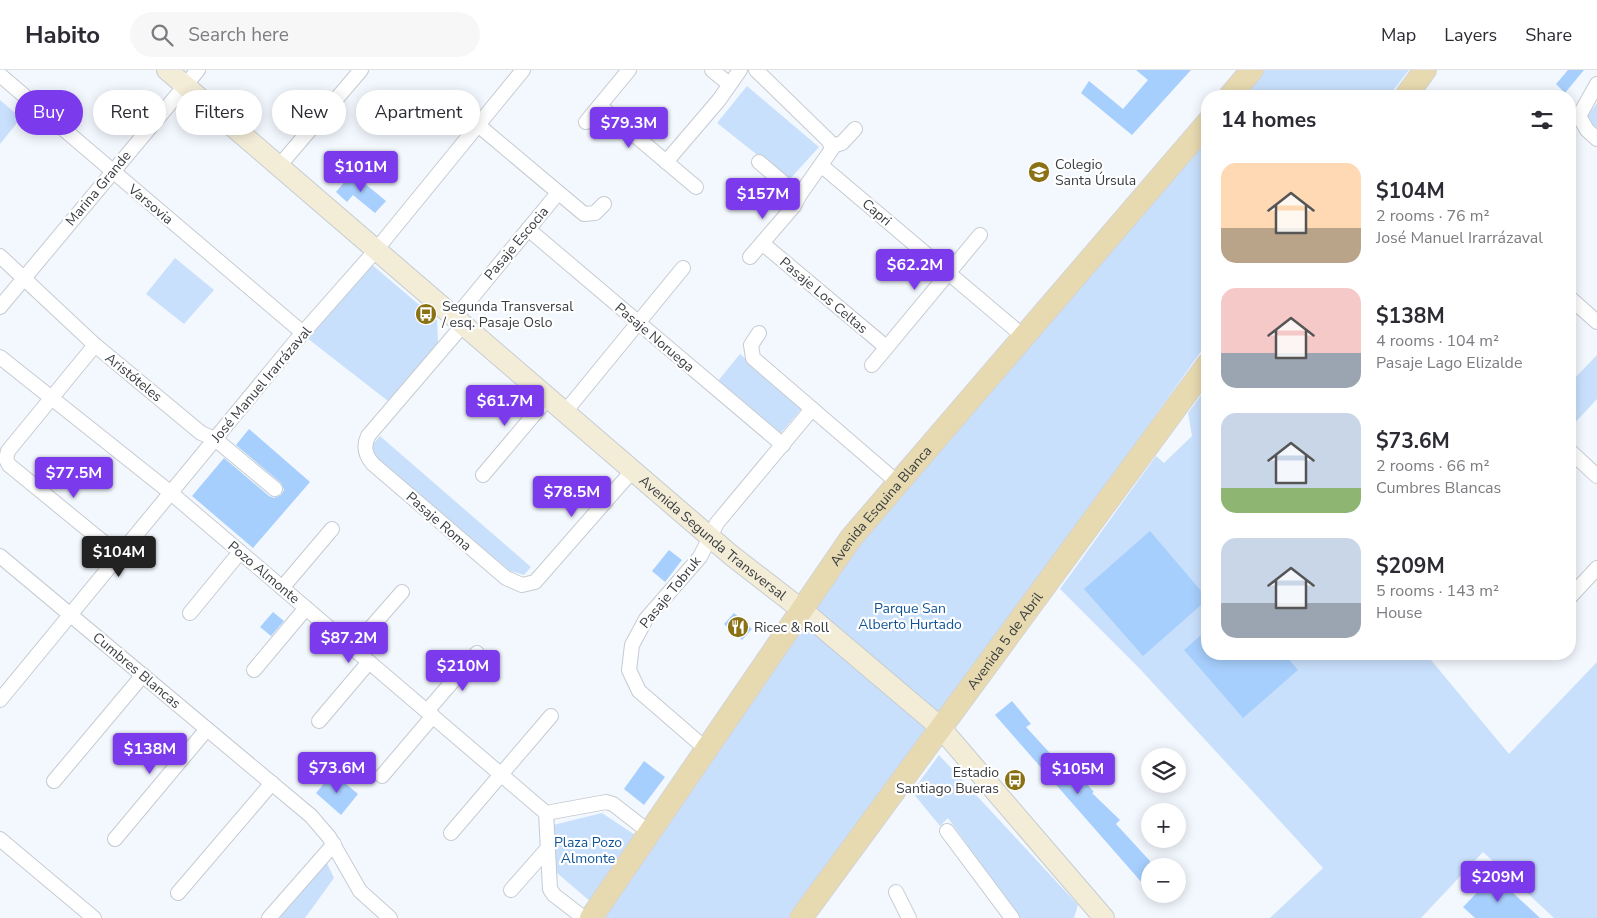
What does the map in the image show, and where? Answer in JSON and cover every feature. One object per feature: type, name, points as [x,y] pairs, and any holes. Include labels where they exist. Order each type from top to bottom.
[{"type":"main road","name":"Avenida Segunda Transversal","points":[[167,70],[711,538],[802,610],[940,727],[1100,916]]},
{"type":"main road","points":[[1235,90],[1252,70]]},
{"type":"main road","points":[[1410,90],[1425,70]]},
{"type":"main road","name":"Avenida Esquina Blanca","points":[[591,918],[851,538],[897,482],[1201,130]]},
{"type":"main road","name":"Avenida 5 de Abril","points":[[801,918],[1201,373]]},
{"type":"street","name":"Marina Grande","points":[[0,307],[23,277],[198,70]]},
{"type":"street","points":[[279,166],[361,70]]},
{"type":"street","name":"José Manuel Irarrázaval","points":[[480,123],[524,70]]},
{"type":"street","points":[[586,122],[629,70]]},
{"type":"street","points":[[712,70],[729,84]]},
{"type":"street","points":[[666,162],[719,100],[740,70]]},
{"type":"street","points":[[750,257],[794,206],[799,196],[831,152],[832,146],[829,140],[756,70]]},
{"type":"street","name":"Varsovia","points":[[0,75],[303,333]]},
{"type":"street","points":[[1592,135],[1579,116],[1597,84]]},
{"type":"street","points":[[600,106],[696,187]]},
{"type":"street","name":"Pasaje Escocia","points":[[480,127],[558,193],[588,215],[595,213],[604,204]]},
{"type":"street","points":[[832,146],[842,143],[855,129]]},
{"type":"street","name":"José Manuel Irarrázaval","points":[[0,700],[303,333],[376,250],[470,135]]},
{"type":"street","points":[[758,162],[799,196]]},
{"type":"street","name":"Capri","points":[[822,166],[1023,336]]},
{"type":"street","name":"Pasaje Escocia","points":[[365,448],[372,431],[558,193]]},
{"type":"street","name":"Pasaje Noruega","points":[[528,229],[783,445]]},
{"type":"street","points":[[872,365],[980,235]]},
{"type":"street","name":"Pasaje Los Celtas","points":[[762,243],[886,347]]},
{"type":"street","name":"Aristóteles","points":[[0,256],[95,345],[201,432],[216,439],[275,489]]},
{"type":"street","points":[[565,412],[683,268]]},
{"type":"street","points":[[1576,303],[1597,322]]},
{"type":"street","points":[[759,333],[751,345],[753,358],[897,482]]},
{"type":"street","points":[[95,345],[8,451],[6,459],[9,465],[119,555]]},
{"type":"street","name":"Pozo Almonte","points":[[0,356],[171,493],[546,813]]},
{"type":"street","points":[[483,474],[548,398]]},
{"type":"street","name":"Pasaje Tobruk","points":[[706,749],[639,691],[632,678],[629,662],[632,645],[646,619],[700,557],[717,523],[812,410]]},
{"type":"street","name":"Pasaje Roma","points":[[365,448],[366,454],[373,464],[506,578],[522,585],[535,582],[540,577],[632,470]]},
{"type":"street","points":[[1576,457],[1597,476]]},
{"type":"street","points":[[282,588],[332,529]]},
{"type":"street","points":[[190,613],[240,552]]},
{"type":"street","name":"Cumbres Blancas","points":[[0,556],[318,822],[334,844],[360,891],[390,918]]},
{"type":"street","points":[[1576,591],[1597,568]]},
{"type":"street","points":[[353,648],[402,592]]},
{"type":"street","points":[[254,670],[306,608]]},
{"type":"street","points":[[382,776],[477,653]]},
{"type":"street","points":[[319,721],[369,662]]},
{"type":"street","points":[[54,781],[143,675]]},
{"type":"street","points":[[451,833],[551,716]]},
{"type":"street","points":[[115,839],[207,729]]},
{"type":"street","points":[[178,893],[272,783]]},
{"type":"street","points":[[584,918],[552,892],[546,813],[606,802],[613,804],[649,832]]},
{"type":"street","points":[[947,831],[1012,918]]},
{"type":"street","points":[[0,839],[94,918]]},
{"type":"street","points":[[270,918],[334,844]]},
{"type":"street","points":[[511,890],[548,848]]},
{"type":"street","points":[[896,892],[909,918]]},
{"type":"green space","points":[[1263,70],[1409,70],[1394,90],[1245,90]]},
{"type":"green space","points":[[747,86],[819,147],[789,180],[717,123]]},
{"type":"green space","points":[[0,100],[15,113],[15,125],[0,144]]},
{"type":"green space","points":[[1597,103],[1597,128],[1589,122],[1588,115]]},
{"type":"green space","name":"Parque San Alberto Hurtado","points":[[1201,141],[1201,351],[934,727],[794,918],[602,918],[860,542]]},
{"type":"green space","points":[[175,258],[214,290],[184,324],[146,294]]},
{"type":"green space","points":[[370,263],[437,320],[438,343],[388,401],[307,338]]},
{"type":"green space","points":[[740,354],[803,407],[779,435],[717,382]]},
{"type":"green space","points":[[1597,355],[1597,399],[1576,422],[1576,377]]},
{"type":"green space","points":[[1201,395],[1201,660],[1431,660],[1509,754],[1597,662],[1597,918],[1554,918],[1483,852],[1421,918],[1270,918],[1323,868],[1140,669],[1060,589],[1156,456],[1164,463],[1192,436],[1188,413]]},
{"type":"green space","points":[[380,436],[531,567],[524,575],[510,571],[376,458],[372,445]]},
{"type":"green space","points":[[939,755],[1078,905],[1074,918],[1020,918],[948,818],[940,826],[912,792]]},
{"type":"green space","name":"Plaza Pozo Almonte","points":[[602,813],[638,837],[592,903],[556,872],[553,825]]},
{"type":"green space","points":[[325,859],[334,878],[305,918],[276,918]]},
{"type":"building","points":[[1136,70],[1191,70],[1132,135],[1081,93],[1089,81],[1123,109],[1148,80]]},
{"type":"building","points":[[1568,70],[1584,70],[1567,90],[1562,90],[1556,84]]},
{"type":"building","points":[[352,173],[386,201],[375,213],[353,195],[347,202],[336,192]]},
{"type":"building","points":[[249,429],[310,482],[253,548],[192,496],[224,458],[269,496],[274,498],[281,495],[284,490],[281,483],[236,445]]},
{"type":"building","points":[[1150,531],[1201,591],[1201,605],[1143,656],[1084,589]]},
{"type":"building","points":[[669,550],[682,560],[665,582],[652,571]]},
{"type":"building","points":[[273,612],[284,621],[271,636],[260,627]]},
{"type":"building","name":"Ricec & Roll","points":[[734,613],[752,629],[742,640],[724,624]]},
{"type":"building","points":[[1201,635],[1201,660],[1289,660],[1298,670],[1243,718],[1184,650]]},
{"type":"building","points":[[1012,701],[1031,724],[1026,727],[1070,775],[1074,770],[1094,792],[1092,793],[1120,820],[1116,824],[1147,858],[1141,858],[1141,882],[995,715]]},
{"type":"building","points":[[644,761],[665,777],[644,805],[624,789]]},
{"type":"building","points":[[333,773],[358,794],[341,815],[316,793]]},
{"type":"building","points":[[1494,875],[1540,918],[1475,918],[1463,907]]},
{"type":"place","name":"Colegio Santa Úrsula","points":[[1039,172]]},
{"type":"place","name":"Segunda Transversal / esq. Pasaje Oslo","points":[[426,314]]},
{"type":"place","name":"Ricec & Roll","points":[[738,627]]},
{"type":"place","name":"Estadio Santiago Bueras","points":[[1015,780]]}]
